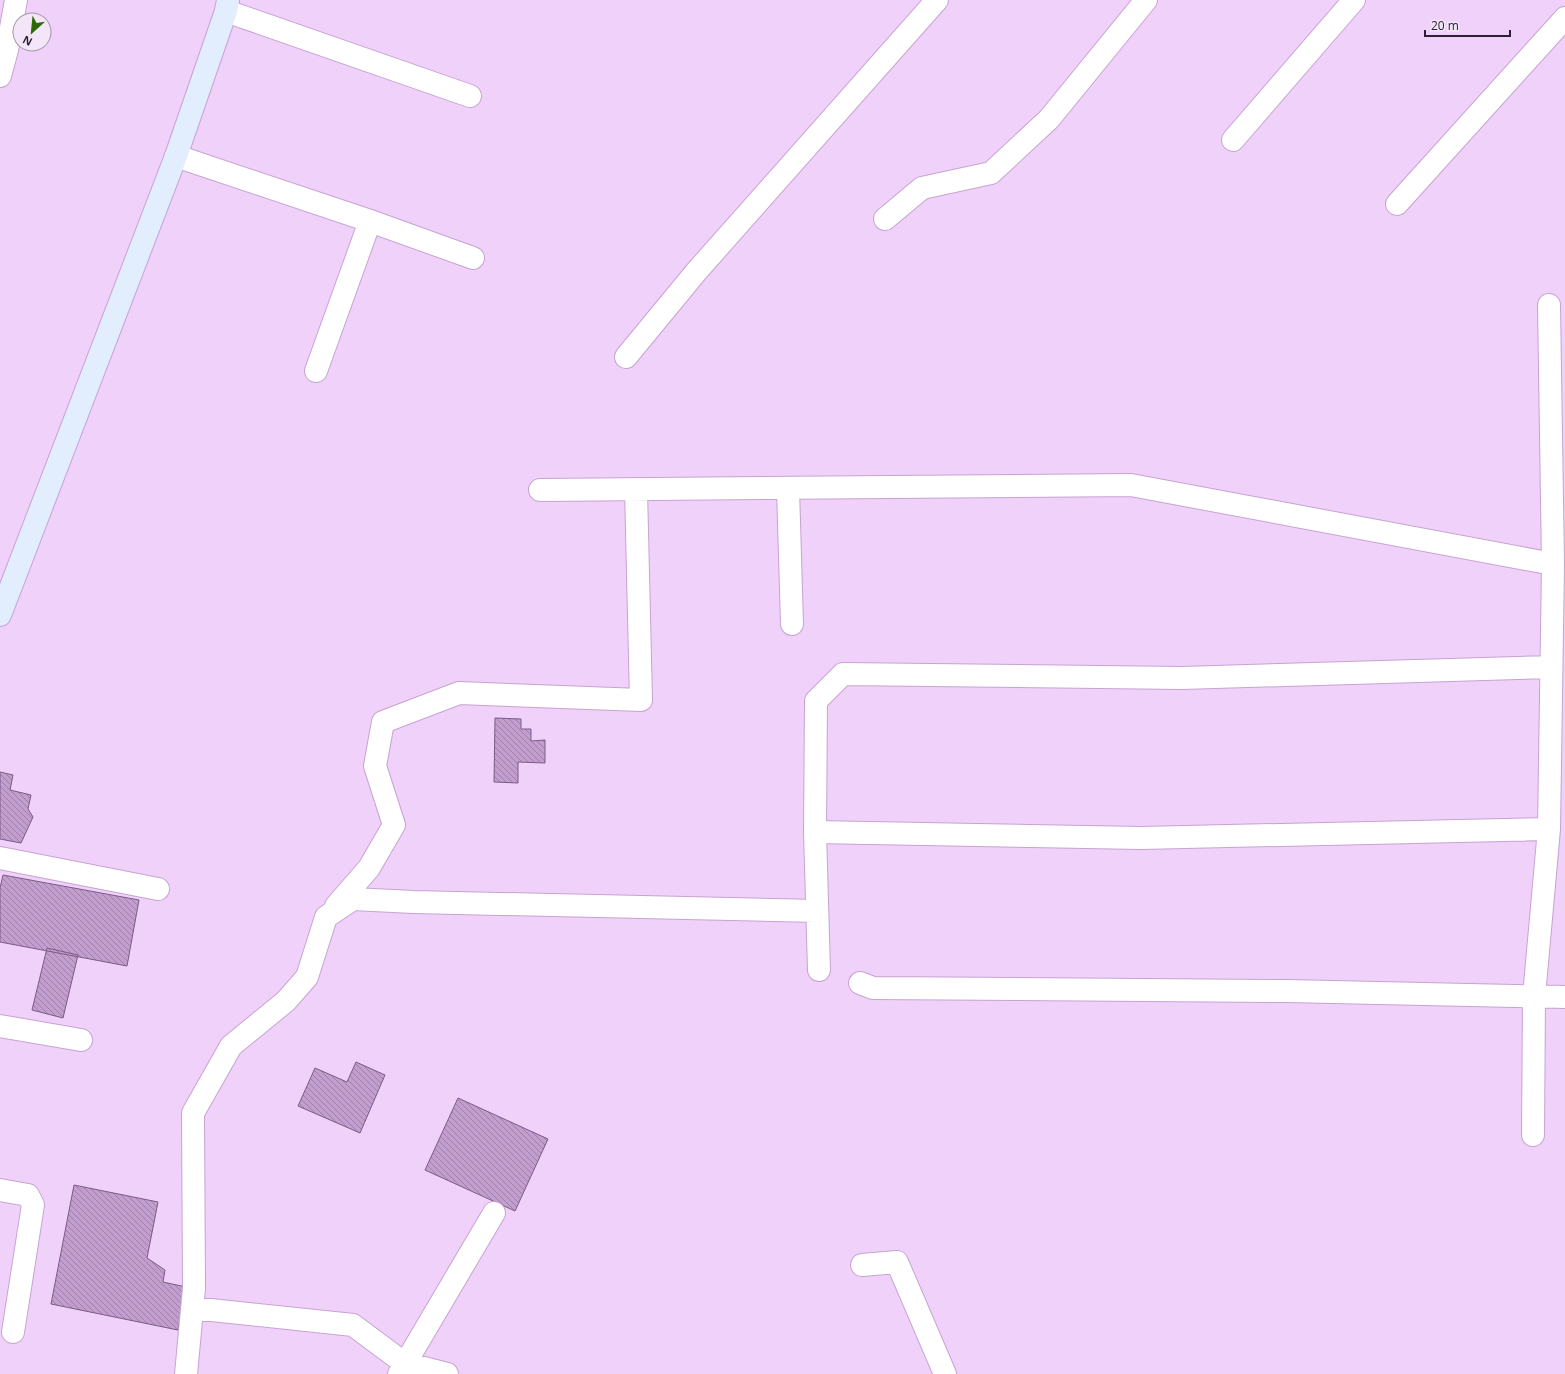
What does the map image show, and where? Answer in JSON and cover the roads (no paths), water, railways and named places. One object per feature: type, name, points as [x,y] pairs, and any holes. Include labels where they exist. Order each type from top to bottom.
[{"type":"street","points":[[0,76],[7,50],[16,0]]},
{"type":"street","points":[[626,356],[696,272],[937,0]]},
{"type":"street","points":[[885,219],[922,188],[991,173],[1049,119],[1146,0]]},
{"type":"street","points":[[1233,140],[1354,0]]},
{"type":"street","points":[[0,615],[176,156],[227,5],[470,96]]},
{"type":"street","points":[[1397,204],[1565,18]]},
{"type":"street","points":[[176,156],[370,221],[473,258]]},
{"type":"street","points":[[316,371],[370,221]]},
{"type":"street","points":[[1533,1135],[1534,996],[1549,829],[1553,564],[1558,451],[1549,305]]},
{"type":"street","points":[[540,490],[1131,485],[1553,564]]},
{"type":"street","points":[[788,488],[792,624]]},
{"type":"street","points":[[186,1374],[194,1288],[193,1113],[231,1046],[286,1001],[307,977],[326,917],[369,868],[394,825],[375,766],[383,722],[459,693],[641,700],[636,489]]},
{"type":"street","points":[[819,970],[815,832],[816,701],[843,674],[1182,678],[1552,667]]},
{"type":"street","points":[[815,832],[1141,838],[1549,829]]},
{"type":"street","points":[[0,858],[158,889]]},
{"type":"street","points":[[326,917],[353,899],[413,902],[817,911]]},
{"type":"street","points":[[860,983],[874,988],[1271,991],[1565,996]]},
{"type":"street","points":[[0,1026],[81,1040]]},
{"type":"street","points":[[0,1190],[28,1195],[33,1205],[13,1332]]},
{"type":"street","points":[[401,1368],[494,1213]]},
{"type":"street","points":[[862,1265],[897,1262],[945,1374]]},
{"type":"street","points":[[192,1308],[353,1325],[401,1368],[447,1374]]}]
